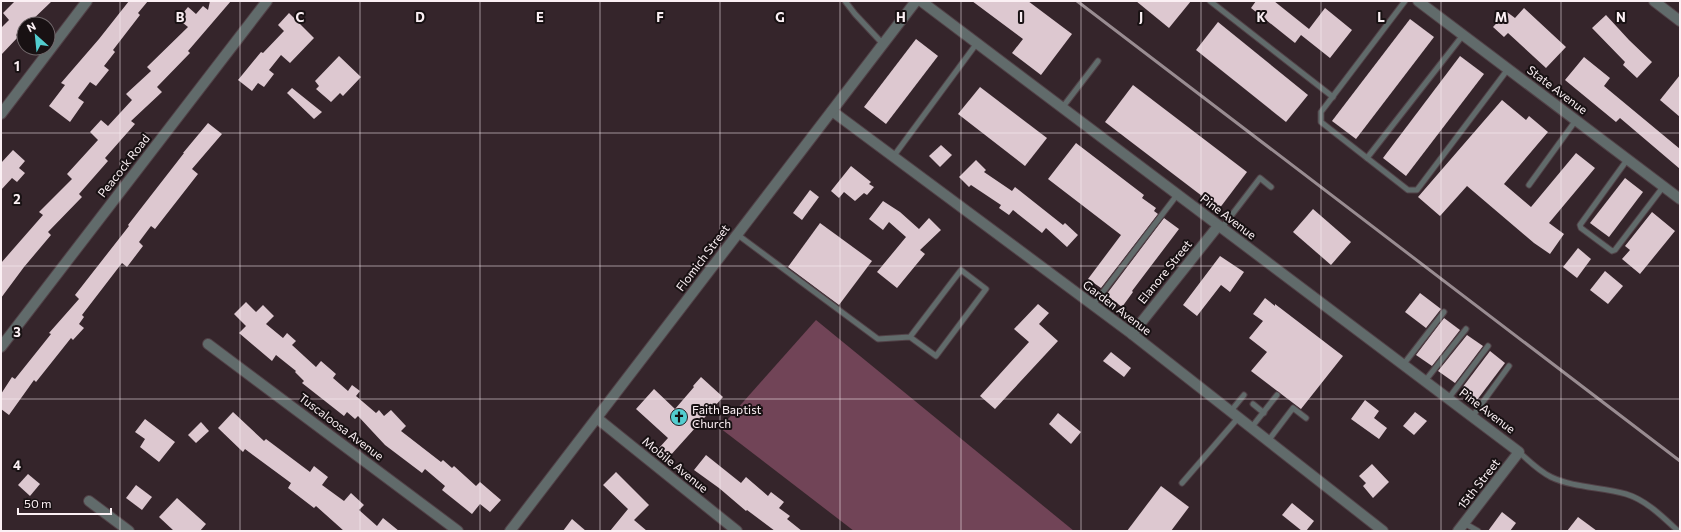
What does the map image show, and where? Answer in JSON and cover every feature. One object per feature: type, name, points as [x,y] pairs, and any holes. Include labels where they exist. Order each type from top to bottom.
[{"type":"street","points":[[1,114],[87,1]]},
{"type":"street","name":"Peacock Road","points":[[1,347],[267,1]]},
{"type":"street","name":"Flomich Street","points":[[510,531],[598,419],[916,1]]},
{"type":"street","name":"Pine Avenue","points":[[921,1],[1519,452]]},
{"type":"street","name":"State Avenue","points":[[1418,1],[1680,200]]},
{"type":"street","points":[[1654,1],[1680,21]]},
{"type":"street","name":"Garden Avenue","points":[[832,111],[1132,334],[1383,531]]},
{"type":"street","name":"Elanore Street","points":[[1132,334],[1220,227]]},
{"type":"street","name":"Tuscaloosa Avenue","points":[[208,344],[458,531]]},
{"type":"street","name":"Mobile Avenue","points":[[598,419],[737,531]]},
{"type":"street","name":"15th Street","points":[[1461,527],[1519,452]]},
{"type":"street","points":[[89,501],[129,531]]},
{"type":"lane","points":[[845,1],[883,44]]},
{"type":"lane","points":[[1210,1],[1333,97]]},
{"type":"lane","points":[[1405,1],[1321,112],[1321,122],[1408,190],[1417,190],[1508,69]]},
{"type":"lane","points":[[1366,158],[1463,35]]},
{"type":"lane","points":[[893,157],[977,43]]},
{"type":"lane","points":[[1062,108],[1098,61]]},
{"type":"lane","points":[[1529,185],[1576,120]]},
{"type":"lane","points":[[1627,160],[1580,225],[1581,228],[1612,251],[1615,250],[1663,187]]},
{"type":"lane","points":[[1220,227],[1260,178],[1271,187]]},
{"type":"lane","points":[[1093,306],[1177,195]]},
{"type":"lane","points":[[738,235],[878,339],[910,337],[936,356],[986,289],[961,270],[910,337]]},
{"type":"lane","points":[[1403,365],[1444,312]]},
{"type":"lane","points":[[1425,381],[1466,329]]},
{"type":"lane","points":[[1448,399],[1488,346]]},
{"type":"lane","points":[[1472,417],[1509,366]]},
{"type":"lane","points":[[1182,483],[1234,414],[1244,395]]},
{"type":"lane","points":[[1251,428],[1264,413],[1276,395]]},
{"type":"lane","points":[[1254,404],[1264,413]]},
{"type":"lane","points":[[1268,441],[1293,408],[1306,418]]},
{"type":"lane","points":[[1519,452],[1536,468],[1551,477],[1565,482],[1626,494],[1640,500],[1658,512],[1678,531]]},
{"type":"lane","points":[[1461,527],[1478,531]]},
{"type":"shaded area","points":[[816,320],[1074,531],[854,531],[720,428]]},
{"type":"building","points":[[15,1],[52,1],[36,16],[16,16],[16,39],[1,55],[1,28],[9,20],[3,13]]},
{"type":"building","points":[[129,1],[148,1],[138,13],[140,15],[113,50],[115,52],[104,66],[109,70],[96,86],[90,82],[78,98],[84,102],[70,122],[49,106],[65,85],[61,83]]},
{"type":"building","points":[[210,1],[231,1],[188,51],[190,53],[157,87],[162,92],[131,121],[135,124],[105,158],[108,161],[79,194],[82,197],[48,232],[51,235],[24,267],[1,298],[1,263],[43,215],[39,212],[72,179],[67,174],[98,140],[90,132],[101,120],[108,126],[132,100],[126,94],[151,71],[147,67],[188,27],[178,19],[188,7],[196,14],[203,6],[208,10]]},
{"type":"building","points":[[972,1],[1028,1],[1072,34],[1041,75],[1012,53],[1023,39]]},
{"type":"building","points":[[1136,1],[1191,1],[1169,28]]},
{"type":"building","points":[[1256,1],[1274,1],[1309,29],[1325,8],[1352,30],[1330,58],[1301,35],[1295,43],[1251,8]]},
{"type":"building","points":[[1524,8],[1566,47],[1546,68],[1508,33],[1504,37],[1493,27],[1507,12],[1515,18]]},
{"type":"building","points":[[289,13],[314,38],[290,63],[281,55],[269,70],[274,74],[264,87],[258,83],[252,91],[238,80],[261,52],[263,53],[284,31],[278,25]]},
{"type":"building","points":[[1606,15],[1652,62],[1637,78],[1623,65],[1625,62],[1592,28]]},
{"type":"building","points":[[1410,19],[1434,37],[1356,139],[1332,121]]},
{"type":"building","points":[[1218,22],[1308,95],[1286,122],[1196,50]]},
{"type":"building","points":[[916,39],[938,56],[886,124],[864,107]]},
{"type":"building","points":[[339,56],[361,77],[343,96],[340,93],[331,102],[316,89],[319,86],[315,81]]},
{"type":"building","points":[[1460,56],[1484,74],[1406,176],[1383,158]]},
{"type":"building","points":[[1584,57],[1610,78],[1604,86],[1680,149],[1680,169],[1620,118],[1616,122],[1565,80]]},
{"type":"building","points":[[1680,75],[1680,117],[1660,100]]},
{"type":"building","points":[[1133,85],[1247,172],[1219,209],[1105,122]]},
{"type":"building","points":[[980,87],[1047,138],[1025,166],[958,114]]},
{"type":"building","points":[[292,88],[322,112],[314,119],[287,93]]},
{"type":"building","points":[[1502,100],[1526,120],[1529,116],[1548,132],[1504,184],[1531,207],[1576,153],[1595,168],[1549,223],[1564,234],[1550,254],[1534,243],[1467,186],[1440,216],[1418,197]]},
{"type":"building","points":[[208,123],[222,134],[192,169],[198,174],[155,229],[151,226],[139,242],[143,246],[127,267],[122,263],[82,315],[84,317],[79,324],[84,328],[73,340],[71,338],[36,382],[34,380],[9,415],[1,409],[1,394],[12,377],[15,379],[51,334],[49,333],[79,299],[75,295],[129,226],[128,225],[183,153]]},
{"type":"building","points":[[1076,143],[1144,195],[1142,198],[1156,208],[1154,211],[1158,214],[1101,288],[1088,279],[1121,235],[1048,179]]},
{"type":"building","points":[[941,145],[952,155],[940,167],[929,156]]},
{"type":"building","points":[[13,150],[25,161],[19,168],[25,173],[17,182],[12,178],[1,190],[1,163]]},
{"type":"building","points":[[976,160],[986,170],[984,172],[1012,191],[1015,187],[1063,225],[1065,223],[1078,235],[1067,247],[1046,228],[1042,233],[1013,210],[1009,215],[999,208],[1001,205],[971,185],[969,187],[959,177]]},
{"type":"building","points":[[851,166],[871,182],[869,184],[874,187],[867,195],[864,193],[855,201],[844,192],[839,198],[831,191]]},
{"type":"building","points":[[1625,178],[1643,192],[1609,237],[1590,223]]},
{"type":"building","points":[[810,190],[819,197],[802,220],[793,213]]},
{"type":"building","points":[[883,201],[900,212],[919,229],[929,218],[941,230],[920,250],[925,254],[897,288],[877,272],[906,237],[889,222],[883,230],[869,219]]},
{"type":"building","points":[[1313,209],[1351,242],[1331,265],[1293,232]]},
{"type":"building","points":[[1652,212],[1675,231],[1640,274],[1622,259],[1630,250],[1625,246]]},
{"type":"building","points":[[1164,218],[1179,229],[1132,291],[1133,292],[1122,307],[1106,295]]},
{"type":"building","points":[[820,223],[872,261],[839,305],[788,267]]},
{"type":"building","points":[[1578,248],[1591,259],[1577,278],[1563,267]]},
{"type":"building","points":[[1220,256],[1244,272],[1230,292],[1221,285],[1197,316],[1183,305]]},
{"type":"building","points":[[1605,271],[1623,286],[1608,304],[1590,290]]},
{"type":"building","points":[[1420,293],[1441,309],[1426,328],[1405,312]]},
{"type":"building","points":[[1265,298],[1343,356],[1301,409],[1251,371],[1267,352],[1249,338],[1263,321],[1253,314]]},
{"type":"building","points":[[246,302],[256,312],[263,305],[274,316],[266,324],[283,338],[287,333],[296,341],[292,345],[316,367],[321,361],[336,374],[333,378],[348,391],[352,385],[360,391],[356,396],[376,413],[379,410],[384,416],[391,410],[406,426],[401,431],[441,462],[443,460],[452,468],[454,466],[476,486],[480,482],[501,500],[490,512],[480,504],[472,514],[442,490],[445,486],[425,469],[422,473],[385,445],[358,416],[355,419],[347,412],[344,416],[302,383],[304,381],[295,372],[296,371],[276,355],[272,361],[239,333],[246,326],[234,314]]},
{"type":"building","points":[[1038,304],[1049,313],[1039,324],[1058,341],[995,409],[980,396],[1029,342],[1014,329]]},
{"type":"building","points":[[1444,318],[1460,330],[1432,366],[1416,355]]},
{"type":"building","points":[[1467,335],[1483,346],[1455,383],[1438,371]]},
{"type":"building","points":[[1490,351],[1505,363],[1477,400],[1462,388]]},
{"type":"building","points":[[1111,352],[1131,368],[1124,377],[1103,361]]},
{"type":"building","points":[[701,377],[723,397],[669,457],[659,448],[668,438],[636,409],[654,389],[675,409]]},
{"type":"building","points":[[1365,400],[1379,411],[1374,418],[1387,428],[1379,439],[1351,419]]},
{"type":"building","points":[[233,412],[264,441],[266,439],[310,472],[314,466],[328,477],[322,485],[344,501],[351,493],[364,505],[359,510],[377,526],[383,518],[399,531],[344,531],[316,506],[314,508],[288,488],[291,483],[245,449],[243,452],[218,428]]},
{"type":"building","points":[[1415,412],[1427,421],[1414,435],[1403,426]]},
{"type":"building","points":[[1058,413],[1081,432],[1071,444],[1049,424]]},
{"type":"building","points":[[145,419],[175,442],[159,462],[140,447],[145,439],[135,432]]},
{"type":"building","points":[[201,422],[209,431],[196,443],[188,435]]},
{"type":"building","points":[[706,455],[741,483],[746,477],[768,496],[771,492],[784,502],[779,508],[790,516],[787,519],[802,531],[775,531],[747,510],[746,511],[719,488],[694,470]]},
{"type":"building","points":[[1372,464],[1389,482],[1373,498],[1363,486],[1366,483],[1359,476]]},
{"type":"building","points":[[616,472],[649,505],[634,520],[647,531],[610,531],[628,509],[603,485]]},
{"type":"building","points":[[28,474],[40,484],[30,496],[18,485]]},
{"type":"building","points":[[136,485],[152,497],[142,510],[126,498]]},
{"type":"building","points":[[1161,486],[1189,507],[1171,531],[1127,531]]},
{"type":"building","points":[[177,498],[206,524],[200,531],[174,531],[159,517]]},
{"type":"building","points":[[1292,503],[1314,521],[1306,531],[1302,531],[1282,515]]},
{"type":"building","points":[[1502,512],[1516,523],[1510,531],[1488,531]]},
{"type":"building","points":[[1578,517],[1597,531],[1567,531]]},
{"type":"building","points":[[572,519],[586,531],[563,531]]},
{"type":"railway","points":[[1077,1],[1680,461]]},
{"type":"place","name":"Faith Baptist Church","points":[[679,417]]}]
